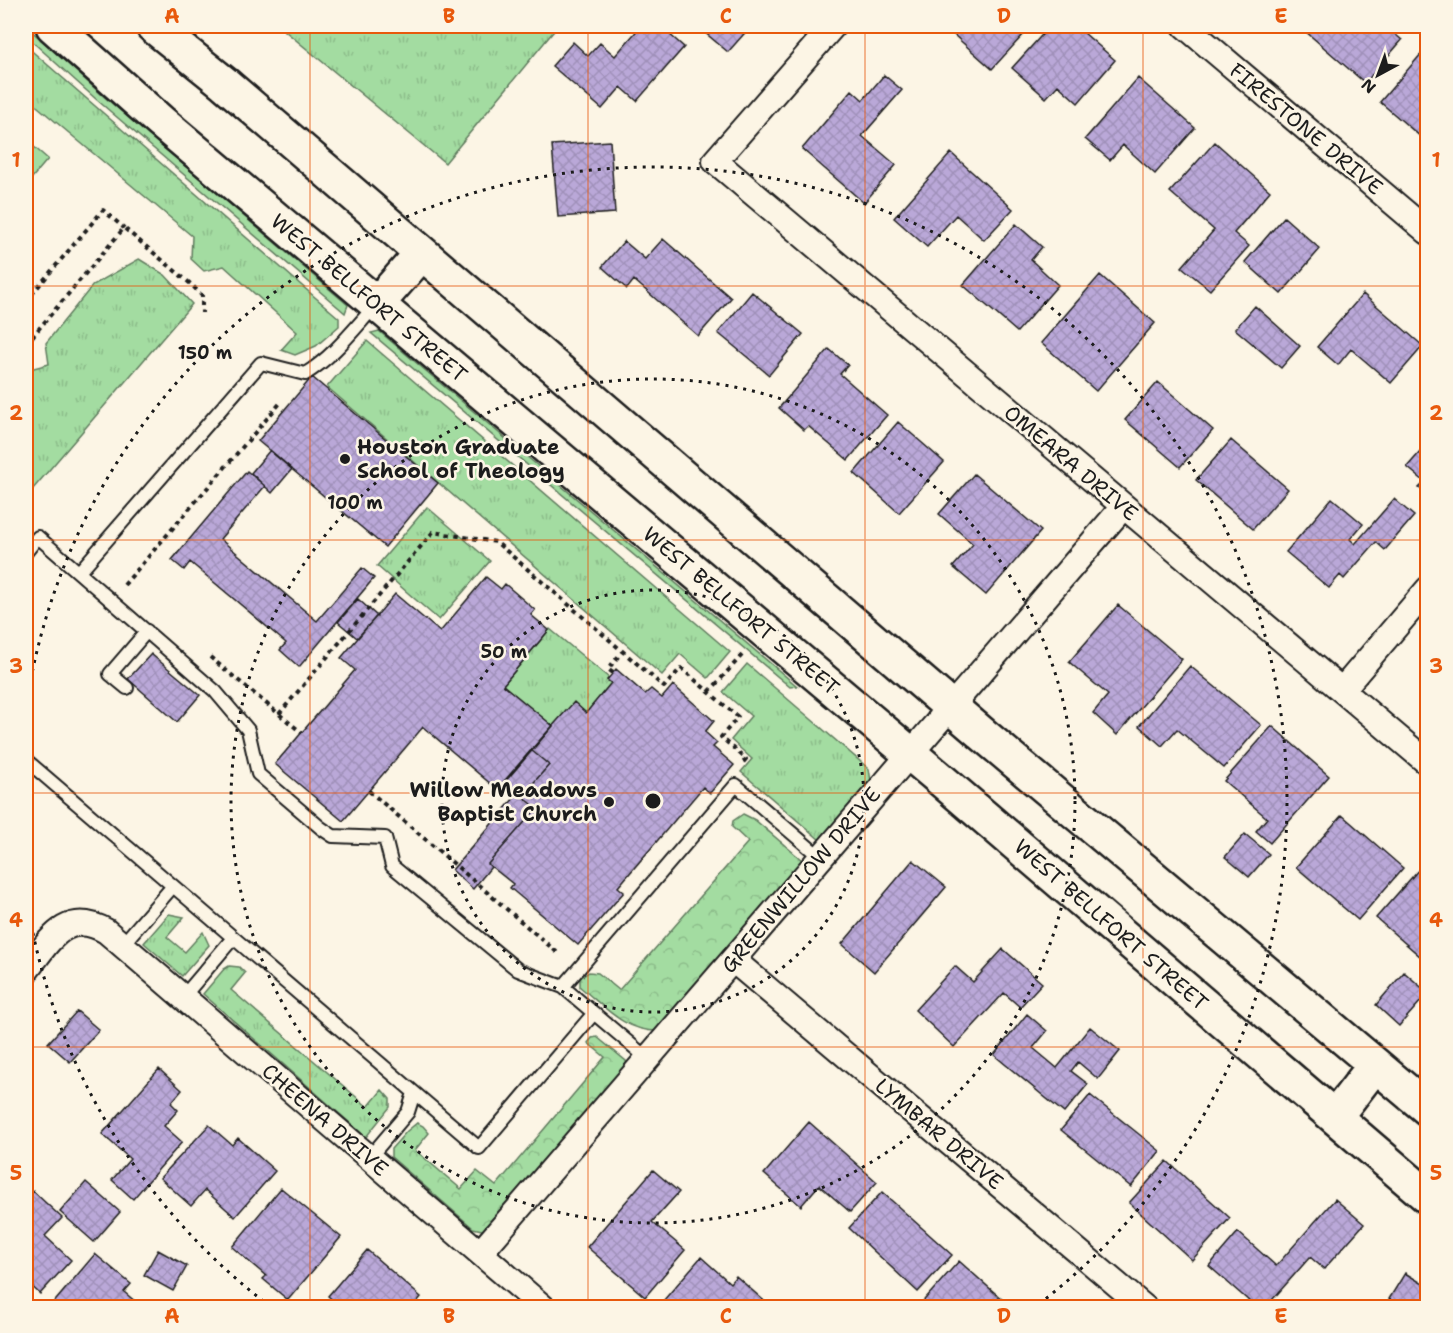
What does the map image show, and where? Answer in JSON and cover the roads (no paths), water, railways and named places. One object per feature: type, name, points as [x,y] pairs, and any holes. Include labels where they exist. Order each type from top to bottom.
[{"type":"main road","name":"WEST BELLFORT STREET","points":[[53,26],[161,122],[909,753],[1428,1197]]},
{"type":"main road","points":[[153,26],[224,83],[950,706],[1428,1109]]},
{"type":"main road","points":[[377,304],[422,253]]},
{"type":"main road","points":[[1335,1117],[1375,1065]]},
{"type":"street","name":"OMEARA DRIVE","points":[[833,26],[715,161],[1428,763]]},
{"type":"street","name":"FIRESTONE DRIVE","points":[[1185,26],[1428,232]]},
{"type":"street","name":"GREENWILLOW DRIVE","points":[[480,1253],[1123,507]]},
{"type":"street","points":[[1342,690],[1428,589]]},
{"type":"street","points":[[26,970],[57,934],[77,922],[92,923],[114,938]]},
{"type":"street","name":"CHEENA DRIVE","points":[[114,938],[544,1308]]},
{"type":"street","name":"LYMBAR DRIVE","points":[[733,960],[1145,1308]]},
{"type":"lane","points":[[79,572],[261,363],[305,374],[318,366],[377,304]]},
{"type":"lane","points":[[26,552],[38,537],[215,690],[248,730],[258,774],[312,820],[333,836],[385,838],[393,866],[518,970],[563,987],[648,1059]]},
{"type":"lane","points":[[127,688],[110,674],[147,632]]},
{"type":"lane","points":[[26,760],[479,1148],[594,1013]]},
{"type":"lane","points":[[563,987],[736,785],[820,857]]},
{"type":"lane","points":[[114,938],[173,886]]},
{"type":"lane","points":[[183,998],[233,938]]},
{"type":"lane","points":[[369,1158],[408,1112],[414,1093]]},
{"type":"place","name":"Houston Graduate School of Theology","points":[[345,459]]},
{"type":"place","name":"Willow Meadows Baptist Church","points":[[609,802]]}]
